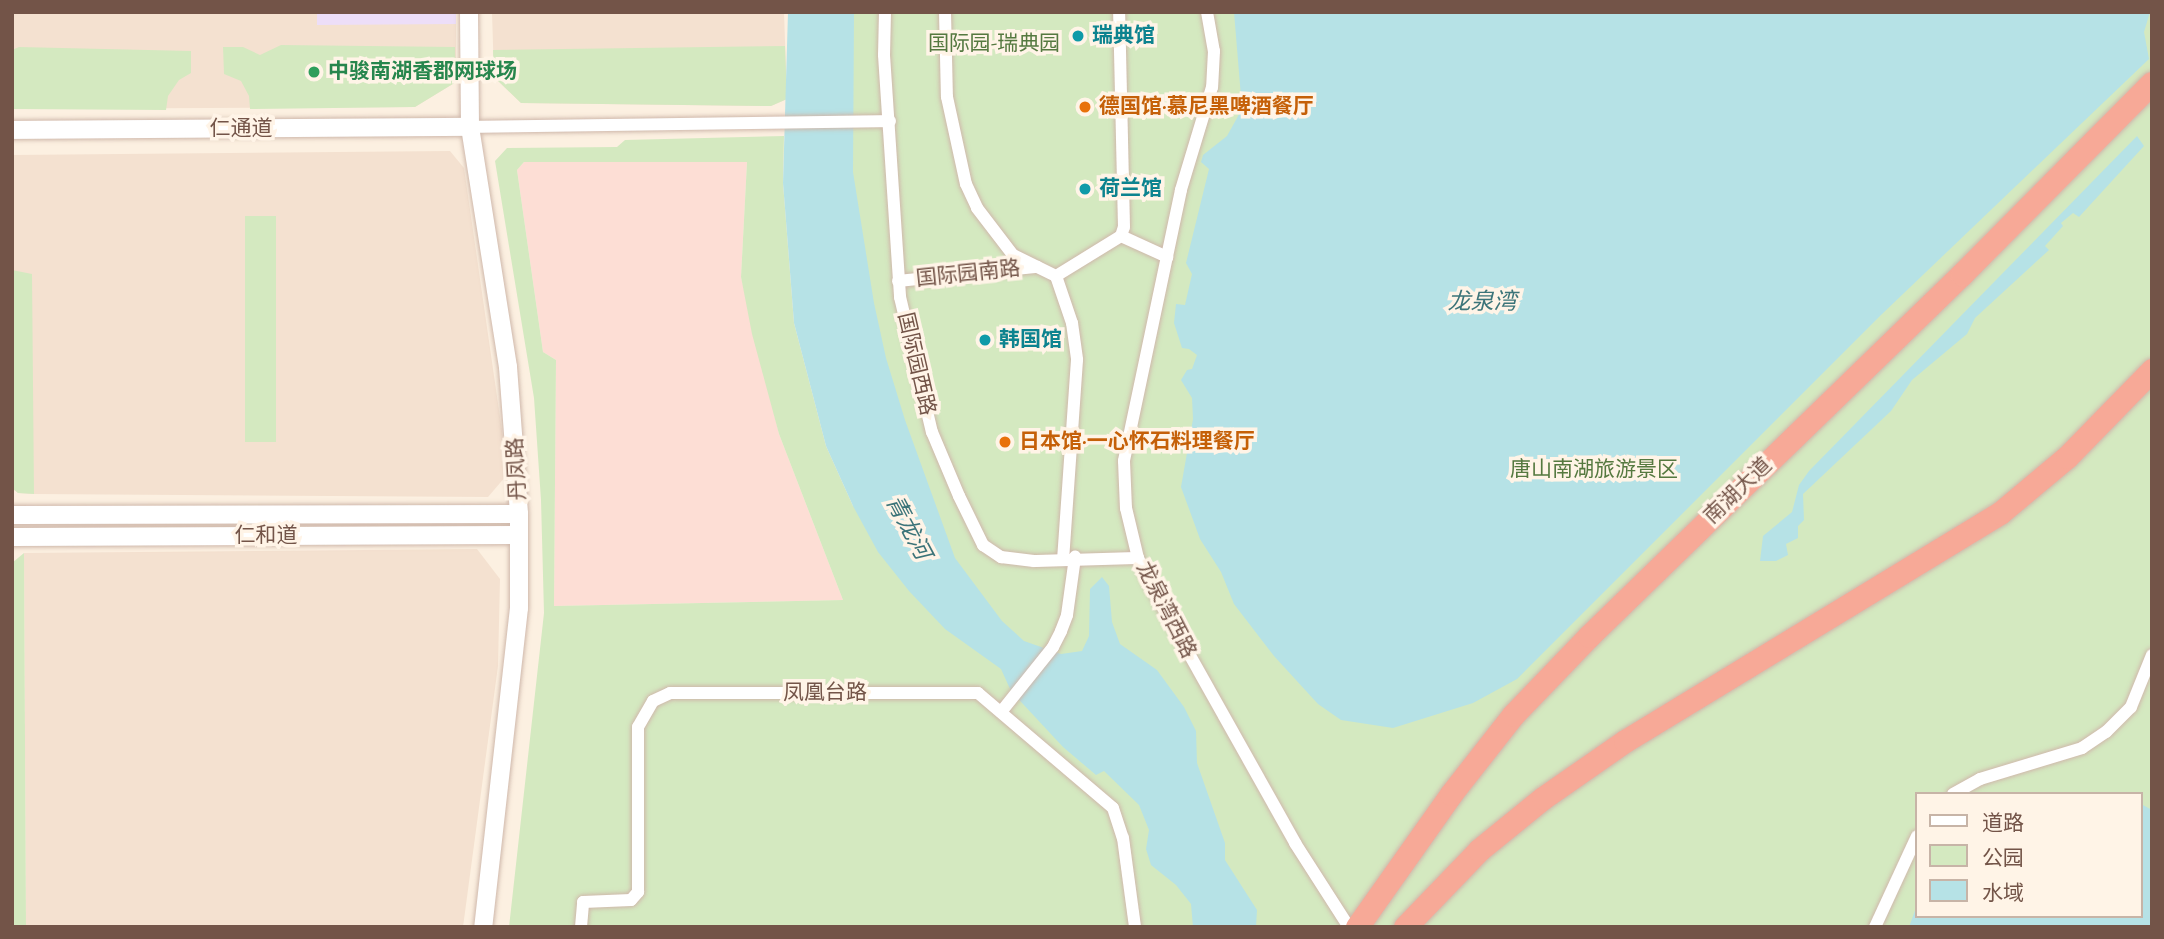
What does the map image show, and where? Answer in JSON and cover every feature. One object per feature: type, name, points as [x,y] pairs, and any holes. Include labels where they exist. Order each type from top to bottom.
[{"type":"highway","name":"南湖大道","points":[[1357,927],[1451,794],[1513,715],[1589,636],[1962,274],[2152,83]]},
{"type":"highway","points":[[1405,927],[1479,850],[1543,798],[1614,748],[2000,513],[2067,457],[2152,370]]},
{"type":"main road","name":"丹凤路","points":[[469,12],[470,127],[507,359],[519,514],[519,608],[483,927]]},
{"type":"main road","name":"仁通道","points":[[12,130],[470,127]]},
{"type":"main road","name":"仁和道","points":[[12,515],[519,514]]},
{"type":"main road","name":"仁和道","points":[[12,537],[519,535]]},
{"type":"street","name":"国际园西路","points":[[885,12],[884,55],[898,281],[914,367],[932,432],[983,544],[990,552],[1012,560],[1138,558]]},
{"type":"street","points":[[945,12],[947,97],[966,184],[977,208],[1013,255],[1056,276],[1072,324],[1077,360],[1067,615],[1053,647],[1002,712]]},
{"type":"street","points":[[1056,276],[1121,236],[1124,227],[1119,12]]},
{"type":"street","name":"龙泉湾西路","points":[[1207,12],[1213,51],[1212,88],[1181,190],[1124,461],[1126,508],[1138,558],[1295,843],[1349,927]]},
{"type":"street","points":[[470,127],[890,121]]},
{"type":"street","points":[[1121,236],[1167,257]]},
{"type":"street","name":"国际园南路","points":[[898,281],[1037,267]]},
{"type":"street","points":[[1957,792],[1980,779],[2082,748],[2106,732],[2130,707],[2152,655]]},
{"type":"street","name":"凤凰台路","points":[[580,927],[583,902],[631,900],[638,892],[638,727],[643,713],[653,701],[670,693],[978,693],[1114,808],[1121,822],[1135,927]]},
{"type":"street","points":[[1875,927],[1916,838]]},
{"type":"shaded area","points":[[12,12],[456,12],[456,82],[415,107],[14,109]]},
{"type":"shaded area","points":[[317,12],[456,12],[456,24],[317,25]]},
{"type":"shaded area","points":[[492,12],[784,12],[787,99],[771,106],[521,103],[494,77]]},
{"type":"shaded area","points":[[450,151],[464,168],[502,431],[506,476],[488,497],[34,494],[18,493],[12,488],[12,155]]},
{"type":"shaded area","points":[[524,162],[747,162],[741,277],[779,434],[843,600],[554,606],[556,360],[543,352],[517,170]]},
{"type":"shaded area","points":[[477,549],[500,579],[498,666],[463,927],[26,927],[24,553]]},
{"type":"green space","name":"唐山南湖旅游景区","points":[[810,12],[2152,12],[2152,927],[509,927],[544,613],[541,500],[534,398],[495,161],[507,148],[617,147],[625,140],[784,136],[783,183],[794,323],[826,446],[853,506]],"holes":[[[524,162],[747,162],[741,277],[752,334],[779,434],[843,600],[554,606],[556,360],[543,352],[517,170]]]},
{"type":"green space","points":[[281,45],[455,47],[456,82],[415,107],[250,109],[249,96],[241,81],[224,74],[223,47],[243,47],[260,55]]},
{"type":"green space","points":[[785,46],[787,99],[771,106],[521,103],[494,77],[493,50]]},
{"type":"green space","points":[[19,47],[191,51],[191,73],[179,80],[168,96],[166,110],[14,109],[12,50]]},
{"type":"green space","points":[[245,216],[276,216],[276,442],[245,442]]},
{"type":"green space","points":[[12,270],[32,274],[34,494],[18,493],[12,488]]},
{"type":"green space","points":[[24,553],[26,927],[12,927],[12,563]]},
{"type":"water","name":"青龙河","points":[[788,12],[854,12],[853,172],[874,303],[886,358],[905,420],[955,558],[1002,621],[1024,641],[1061,654],[1082,651],[1089,636],[1090,589],[1102,577],[1109,586],[1112,622],[1120,644],[1157,670],[1184,707],[1196,731],[1197,763],[1225,843],[1225,860],[1257,910],[1256,927],[1193,927],[1191,904],[1176,885],[1151,865],[1146,849],[1149,830],[1139,805],[1104,771],[1096,775],[1063,747],[1011,691],[1001,669],[945,629],[909,591],[878,552],[853,506],[826,446],[794,323],[783,183]]},
{"type":"water","name":"龙泉湾","points":[[1234,12],[2150,12],[2144,32],[2149,59],[1881,315],[1517,679],[1473,703],[1393,728],[1341,720],[1318,704],[1274,656],[1234,604],[1221,572],[1200,539],[1181,487],[1193,419],[1192,398],[1181,380],[1187,370],[1192,369],[1197,355],[1182,348],[1174,323],[1176,304],[1185,305],[1192,274],[1186,263],[1209,169],[1201,162],[1203,155],[1227,136],[1242,109]]},
{"type":"water","points":[[2137,136],[2144,146],[2079,217],[2073,213],[2061,223],[2063,226],[2045,246],[2049,250],[1975,318],[1967,334],[1912,380],[1891,411],[1803,494],[1804,520],[1798,526],[1798,538],[1786,544],[1788,555],[1776,561],[1760,561],[1763,536],[1792,512],[1799,485],[1809,471]]},
{"type":"water","points":[[2143,805],[2152,810],[2152,927],[1909,927],[1916,908],[1916,918],[2143,918]]},
{"type":"place","name":"瑞典馆","points":[[1078,36]]},
{"type":"place","name":"中骏南湖香郡网球场","points":[[314,72]]},
{"type":"place","name":"德国馆·慕尼黑啤酒餐厅","points":[[1085,107]]},
{"type":"place","name":"荷兰馆","points":[[1085,189]]},
{"type":"place","name":"韩国馆","points":[[985,340]]},
{"type":"place","name":"日本馆·一心怀石料理餐厅","points":[[1005,442]]},
{"type":"park label","name":"国际园-瑞典园","points":[[994,44]]}]
